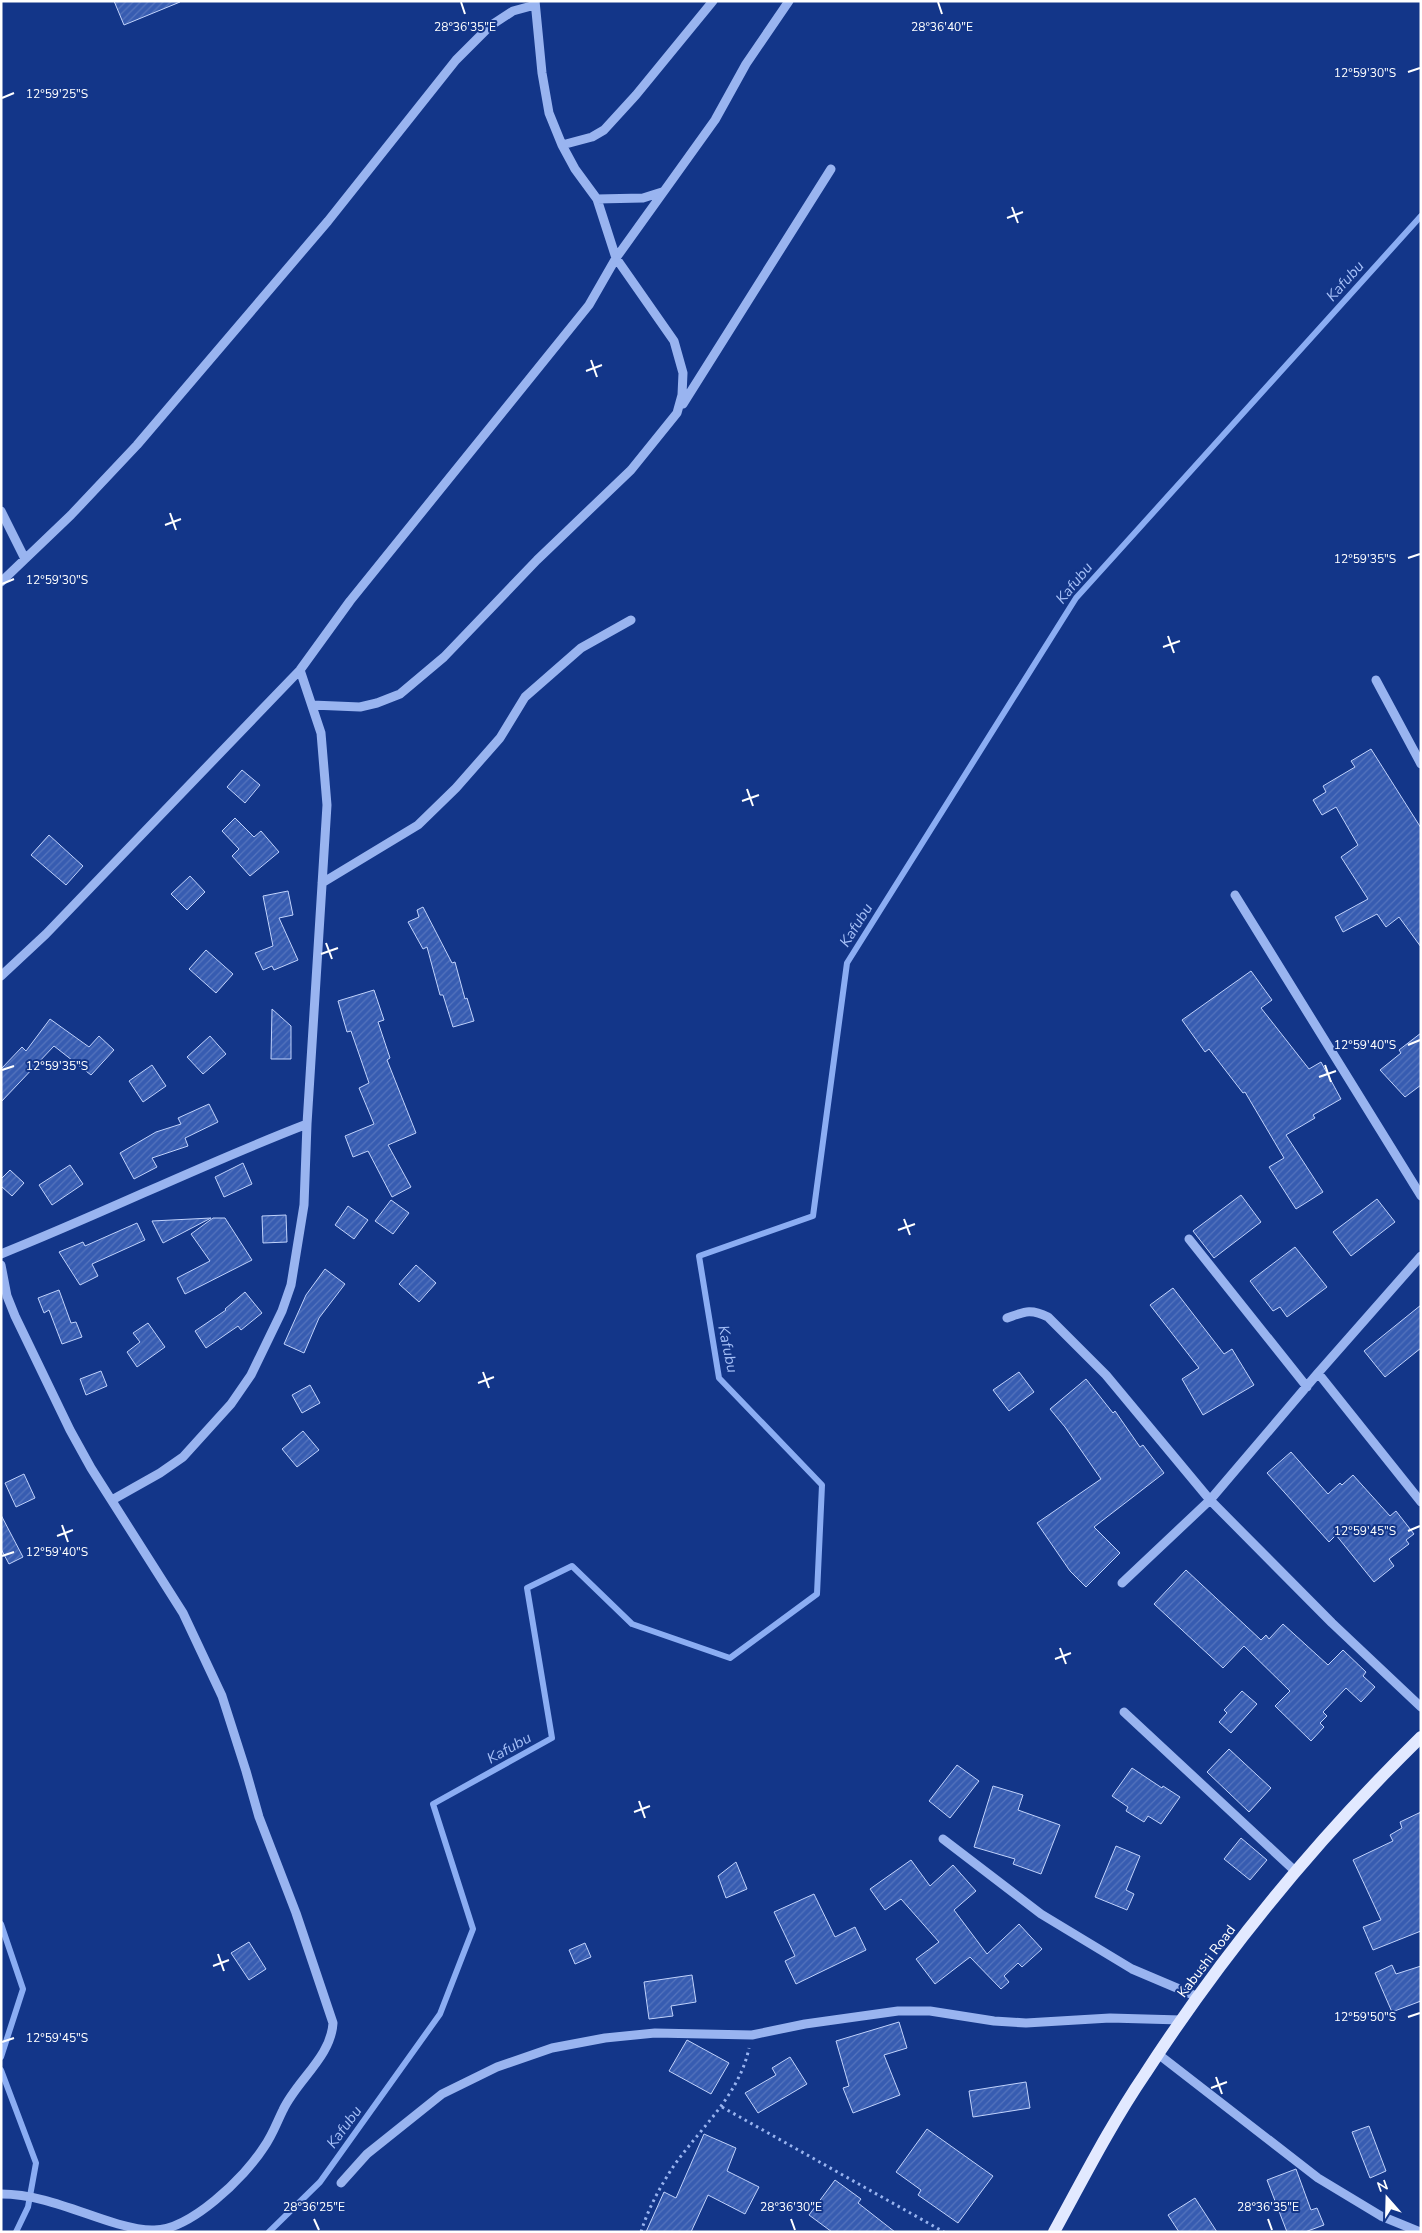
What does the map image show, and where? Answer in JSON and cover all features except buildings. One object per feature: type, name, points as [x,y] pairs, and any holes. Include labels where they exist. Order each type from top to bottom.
[{"type":"main road","name":"Kabushi Road","points":[[1054,2232],[1138,2084],[1198,1997],[1295,1871],[1368,1788],[1421,1737]]},
{"type":"street","points":[[562,145],[592,137],[604,130],[712,1]]},
{"type":"street","points":[[1,976],[46,934],[300,670],[350,601],[589,305],[616,258],[714,120],[746,64],[789,1]]},
{"type":"street","points":[[1,582],[71,515],[144,437],[328,221],[456,60],[490,26],[513,11],[535,3],[542,73],[549,113],[562,145],[575,169],[597,199],[616,258],[674,341],[683,373],[682,395],[677,413]]},
{"type":"street","points":[[312,704],[360,707],[400,694],[444,656],[537,560],[632,470],[677,413],[831,169]]},
{"type":"street","points":[[597,199],[643,198],[662,192]]},
{"type":"street","points":[[1,511],[25,559]]},
{"type":"street","points":[[322,883],[418,826],[456,788],[500,738],[525,697],[581,648],[631,620]]},
{"type":"street","points":[[112,1500],[160,1473],[183,1457],[231,1404],[251,1375],[282,1311],[290,1286],[304,1205],[307,1124],[327,805],[321,733],[300,670]]},
{"type":"street","points":[[1376,680],[1421,764]]},
{"type":"street","points":[[1235,895],[1421,1196]]},
{"type":"street","points":[[1,1254],[137,1198],[261,1142],[307,1124]]},
{"type":"street","points":[[1189,1239],[1307,1387]]},
{"type":"street","points":[[1122,1583],[1210,1500],[1421,1256]]},
{"type":"street","points":[[1,1265],[7,1296],[39,1369],[91,1468],[183,1613],[222,1696],[259,1817],[296,1913],[333,2023],[332,2036],[325,2050],[292,2092],[264,2147],[246,2171],[201,2212],[181,2224],[153,2230],[120,2224],[38,2199],[1,2194]]},
{"type":"street","points":[[1007,1318],[1026,1311],[1036,1311],[1048,1316],[1106,1375],[1210,1500],[1332,1624],[1421,1707]]},
{"type":"street","points":[[1318,1373],[1421,1502]]},
{"type":"street","points":[[1124,1712],[1295,1871]]},
{"type":"street","points":[[943,1839],[1041,1914],[1132,1969],[1198,1997]]},
{"type":"street","points":[[341,2183],[367,2154],[442,2094],[497,2067],[552,2048],[605,2038],[655,2033],[752,2035],[805,2024],[898,2011],[930,2012],[994,2021],[1026,2023],[1110,2018],[1181,2020]]},
{"type":"street","points":[[1158,2054],[1318,2178],[1381,2216],[1420,2232]]},
{"type":"path","points":[[641,2232],[647,2212],[673,2167],[722,2107],[747,2060],[752,2035]]},
{"type":"path","points":[[722,2107],[944,2232]]},
{"type":"waterway","name":"Kafubu","points":[[269,2232],[320,2182],[440,2014],[473,1929],[433,1804],[552,1738],[527,1588],[572,1566],[632,1624],[730,1658],[817,1594],[822,1485],[719,1378],[699,1256],[813,1216],[847,963],[1076,598],[1421,216]]},
{"type":"waterway","points":[[1,1924],[23,1989],[1,2057]]},
{"type":"waterway","points":[[1,2070],[36,2163],[28,2207],[16,2232]]}]
